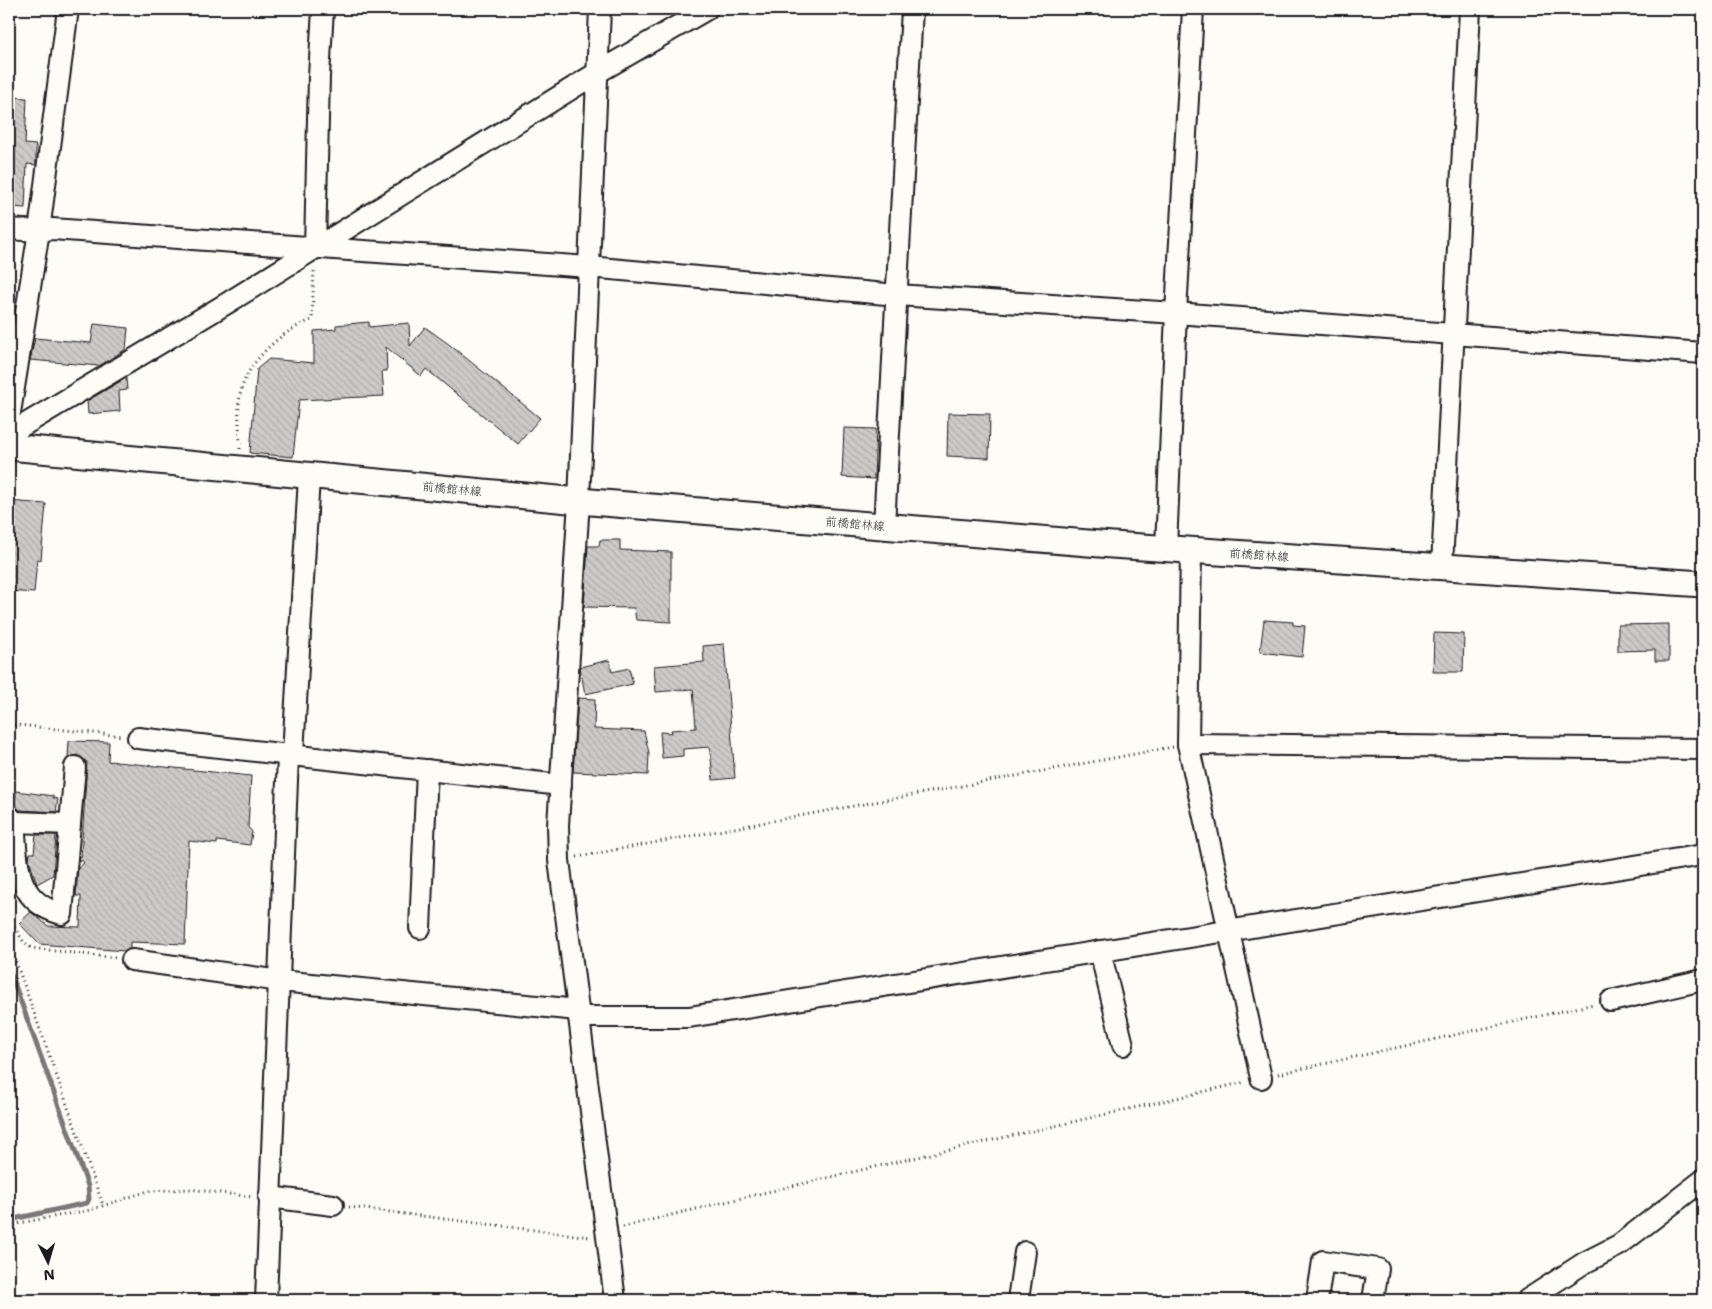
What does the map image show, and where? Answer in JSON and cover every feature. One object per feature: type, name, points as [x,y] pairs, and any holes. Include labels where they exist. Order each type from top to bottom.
[{"type":"main road","name":"前橋館林線","points":[[9,447],[309,477],[579,501],[1191,551],[1703,584]]},
{"type":"street","points":[[9,419],[39,231],[68,9]]},
{"type":"street","points":[[315,248],[319,76],[323,9]]},
{"type":"street","points":[[600,9],[579,501],[558,825],[559,860],[606,1235],[616,1300]]},
{"type":"street","points":[[9,434],[596,74],[707,9]]},
{"type":"street","points":[[884,526],[912,9]]},
{"type":"street","points":[[1166,548],[1176,313],[1193,9]]},
{"type":"street","points":[[1442,566],[1470,9]]},
{"type":"street","points":[[9,229],[39,231],[52,229],[589,267],[897,295],[1176,313],[1703,352]]},
{"type":"street","points":[[266,1300],[269,1198],[291,755],[309,477]]},
{"type":"street","points":[[1191,551],[1188,744],[1261,1078]]},
{"type":"street","points":[[138,738],[561,785]]},
{"type":"street","points":[[1188,744],[1703,749]]},
{"type":"street","points":[[70,824],[11,819],[22,882],[32,899],[48,911],[62,914],[70,824],[75,767]]},
{"type":"street","points":[[420,928],[427,770]]},
{"type":"street","points":[[132,960],[280,980],[579,1014],[689,1017],[1703,856]]},
{"type":"street","points":[[1100,951],[1123,1045]]},
{"type":"street","points":[[1611,1001],[1703,980]]},
{"type":"street","points":[[1527,1300],[1551,1292],[1619,1245],[1703,1180]]},
{"type":"street","points":[[269,1198],[333,1205]]},
{"type":"street","points":[[1018,1300],[1025,1252]]},
{"type":"street","points":[[1317,1300],[1323,1261],[1378,1269],[1373,1300]]},
{"type":"path","points":[[240,470],[238,408],[246,376],[260,357],[285,334],[296,325],[312,320],[315,248]]},
{"type":"path","points":[[9,724],[138,738]]},
{"type":"path","points":[[559,860],[884,802],[1188,744]]},
{"type":"path","points":[[9,919],[23,941],[31,948],[132,960]]},
{"type":"path","points":[[9,943],[103,1205]]},
{"type":"path","points":[[333,1205],[606,1235],[822,1177],[1040,1130],[1261,1078],[1611,1001]]},
{"type":"path","points":[[9,1225],[90,1210],[148,1191],[188,1188],[269,1198]]},
{"type":"building","points":[[9,97],[27,98],[25,144],[36,145],[36,165],[27,164],[25,208],[9,207]]},
{"type":"building","points":[[369,322],[369,327],[409,323],[410,346],[425,327],[540,418],[518,444],[426,369],[421,376],[386,347],[387,371],[382,371],[384,396],[299,400],[293,457],[250,453],[257,369],[269,359],[314,363],[314,331],[336,329],[336,325]]},
{"type":"building","points":[[94,324],[128,328],[126,349],[99,366],[30,360],[35,338],[91,343]]},
{"type":"building","points":[[126,378],[127,390],[119,391],[120,411],[88,414],[87,401]]},
{"type":"building","points":[[948,413],[990,414],[989,458],[947,456]]},
{"type":"building","points":[[844,428],[876,429],[874,479],[842,477]]},
{"type":"building","points":[[9,501],[46,504],[41,560],[37,559],[34,593],[9,591]]},
{"type":"building","points":[[600,540],[620,540],[620,550],[671,552],[671,622],[636,620],[634,608],[584,607],[588,546],[599,546]]},
{"type":"building","points":[[1264,620],[1293,622],[1293,625],[1305,626],[1302,657],[1260,652]]},
{"type":"building","points":[[1669,624],[1669,661],[1655,661],[1655,650],[1618,651],[1618,625]]},
{"type":"building","points":[[1434,633],[1464,634],[1463,672],[1433,672]]},
{"type":"building","points":[[724,644],[735,778],[713,780],[710,747],[683,749],[683,756],[662,758],[660,732],[672,733],[671,730],[696,728],[693,689],[656,692],[654,666],[704,662],[703,646]]},
{"type":"building","points":[[609,660],[612,672],[629,668],[633,684],[585,694],[580,667]]},
{"type":"building","points":[[578,698],[595,699],[594,729],[644,731],[649,753],[648,775],[573,772]]},
{"type":"building","points":[[69,741],[109,742],[108,761],[251,776],[248,827],[252,832],[250,845],[217,841],[217,844],[189,841],[185,944],[130,942],[130,949],[125,951],[39,944],[19,923],[31,912],[48,926],[80,927],[81,896],[76,896],[78,868],[84,863],[82,860],[79,862],[79,856],[81,857],[87,762],[77,755],[68,758]]},
{"type":"building","points":[[16,791],[53,796],[53,798],[58,799],[56,812],[20,810],[15,806]]},
{"type":"building","points":[[36,835],[56,835],[53,875],[37,884],[29,860],[30,853],[34,853]]},
{"type":"waterway","points":[[9,969],[88,1186],[89,1199],[87,1203],[9,1220]]}]
